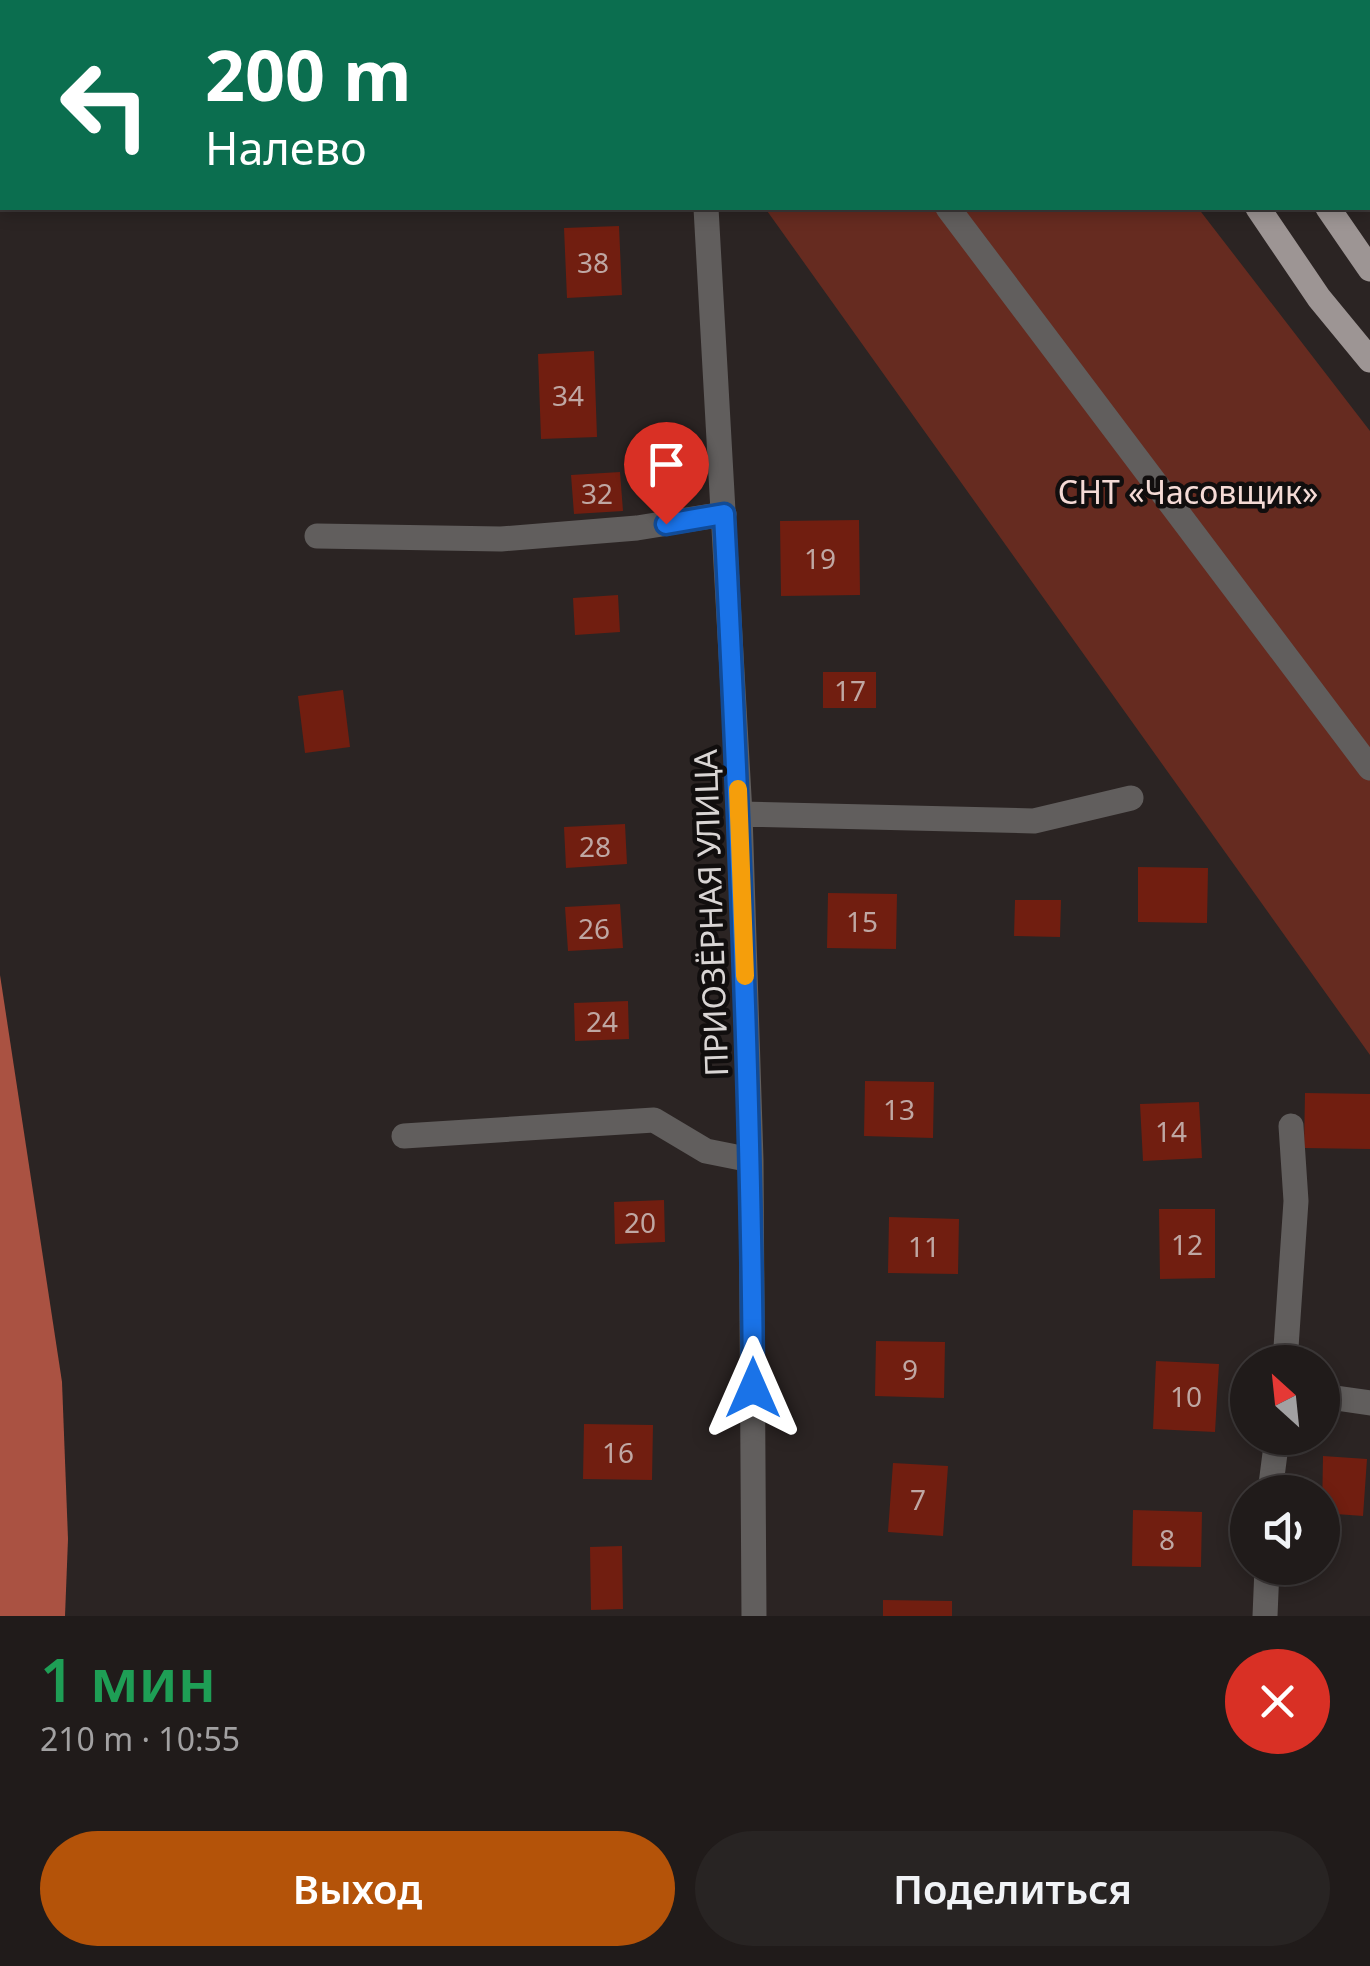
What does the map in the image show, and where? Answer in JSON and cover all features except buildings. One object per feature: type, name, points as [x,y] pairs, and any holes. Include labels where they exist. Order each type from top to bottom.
[{"type":"main road","points":[[1259,210],[1320,298],[1370,360]]},
{"type":"main road","points":[[1329,210],[1370,270]]},
{"type":"street","name":"ПРИОЗЁРНАЯ УЛИЦА","points":[[706,210],[740,814],[752,1160],[754,1616]]},
{"type":"street","points":[[950,210],[1370,768]]},
{"type":"street","points":[[316,536],[501,539],[637,528],[724,514]]},
{"type":"street","points":[[740,814],[1034,821],[1131,798]]},
{"type":"street","points":[[404,1136],[654,1120],[706,1151],[752,1160]]},
{"type":"street","points":[[1286,1345],[1296,1201],[1291,1126]]},
{"type":"street","points":[[1340,1399],[1370,1403]]},
{"type":"street","points":[[1266,1616],[1267,1585]]},
{"type":"green space","name":"СНТ «Часовщик»","points":[[766,210],[1200,210],[1370,431],[1370,1055]]},
{"type":"shaded area","points":[[0,975],[62,1382],[68,1539],[65,1616],[0,1616]]},
{"type":"slow traffic","points":[[738,789],[745,976]]},
{"type":"route","points":[[666,524],[724,514],[752,1160],[753,1388]]}]
